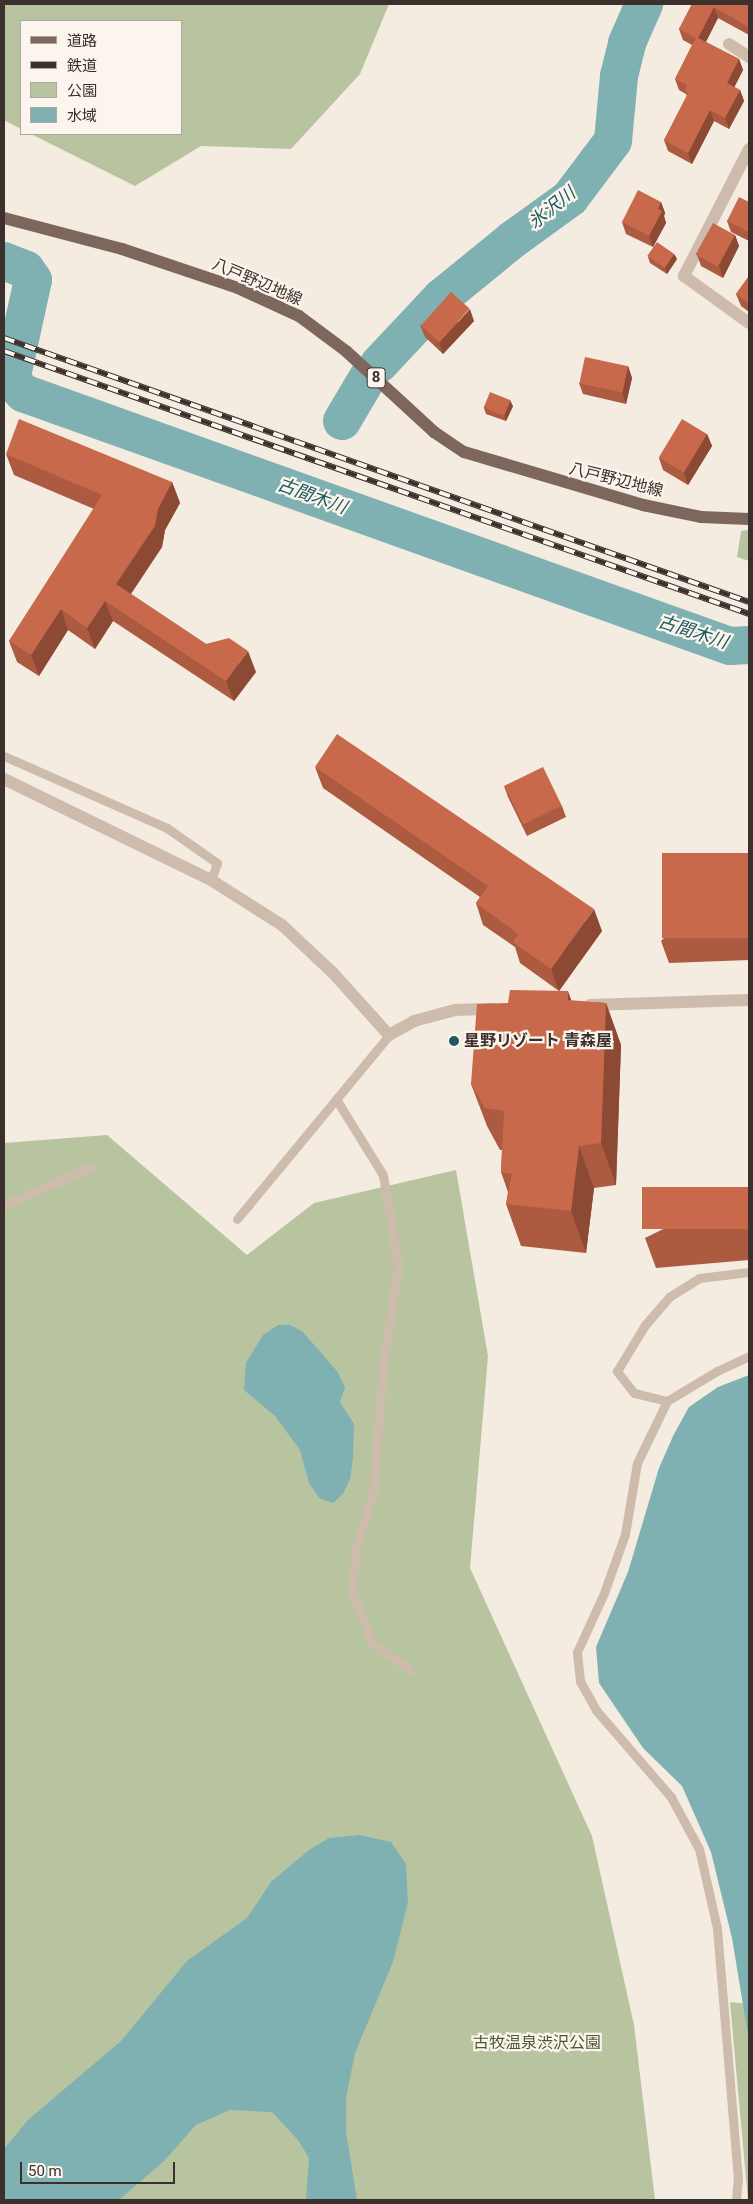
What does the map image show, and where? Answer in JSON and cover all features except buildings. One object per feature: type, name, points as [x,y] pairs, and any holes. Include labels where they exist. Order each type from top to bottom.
[{"type":"main road","name":"八戸野辺地線","points":[[4,218],[122,249],[238,288],[299,316],[346,351],[434,432],[464,452],[642,505],[701,517],[749,519]]},
{"type":"street","points":[[728,44],[749,56]]},
{"type":"street","points":[[749,149],[684,276],[749,323]]},
{"type":"street","points":[[4,779],[211,880],[282,925],[334,974],[389,1035],[414,1021],[455,1010],[504,1008]]},
{"type":"street","points":[[573,1006],[749,1000]]},
{"type":"lane","points":[[4,756],[167,828],[217,863],[211,880]]},
{"type":"lane","points":[[236,1219],[389,1035]]},
{"type":"lane","points":[[336,1099],[383,1176],[398,1267],[383,1366],[373,1492],[356,1548],[352,1592],[372,1643],[410,1670]]},
{"type":"lane","points":[[4,1205],[91,1167]]},
{"type":"lane","points":[[667,1401],[634,1393],[617,1370],[645,1325],[669,1298],[699,1278],[749,1272]]},
{"type":"lane","points":[[736,2200],[738,2179],[718,1928],[699,1849],[671,1797],[596,1710],[580,1681],[577,1652],[604,1593],[625,1534],[637,1463],[667,1401],[717,1371],[749,1356]]},
{"type":"green space","points":[[4,4],[389,4],[360,74],[291,149],[201,146],[135,186],[33,135],[182,135],[182,20],[20,20],[20,128],[4,120]]},
{"type":"green space","points":[[749,530],[749,561],[737,557],[741,531]]},
{"type":"green space","name":"古牧温泉渋沢公園","points":[[107,1135],[247,1255],[314,1203],[456,1170],[488,1356],[470,1568],[592,1836],[634,2025],[655,2200],[4,2200],[4,1143]]},
{"type":"green space","points":[[730,2002],[749,2004],[749,2200],[748,2200]]},
{"type":"water","points":[[278,1325],[290,1325],[302,1331],[337,1371],[345,1387],[340,1402],[354,1424],[353,1458],[350,1479],[343,1494],[333,1503],[319,1498],[309,1483],[300,1450],[275,1416],[244,1390],[246,1363],[263,1335]]},
{"type":"water","points":[[749,1375],[749,2041],[732,1938],[711,1852],[682,1786],[643,1748],[599,1683],[596,1647],[628,1572],[659,1468],[674,1434],[689,1407],[718,1387]]},
{"type":"water","points":[[360,1835],[391,1842],[406,1864],[408,1902],[393,1962],[355,2053],[346,2098],[346,2132],[357,2200],[306,2200],[309,2158],[298,2140],[272,2112],[230,2110],[196,2125],[165,2160],[119,2200],[4,2200],[4,2149],[28,2120],[121,2041],[187,1961],[247,1918],[271,1882],[309,1850],[329,1838]]},
{"type":"waterway","name":"氷沢川","points":[[379,364],[441,298],[512,240],[570,198],[613,141],[619,76],[627,43],[644,4]]},
{"type":"waterway","name":"古間木川","points":[[4,261],[26,270],[33,280],[11,380],[23,393],[730,646],[749,645]]},
{"type":"waterway","name":"氷沢川","points":[[342,421],[368,377]]},
{"type":"railway","points":[[4,338],[749,602]]},
{"type":"railway","points":[[4,351],[749,614]]},
{"type":"place","name":"星野リゾート 青森屋","points":[[454,1041]]}]
